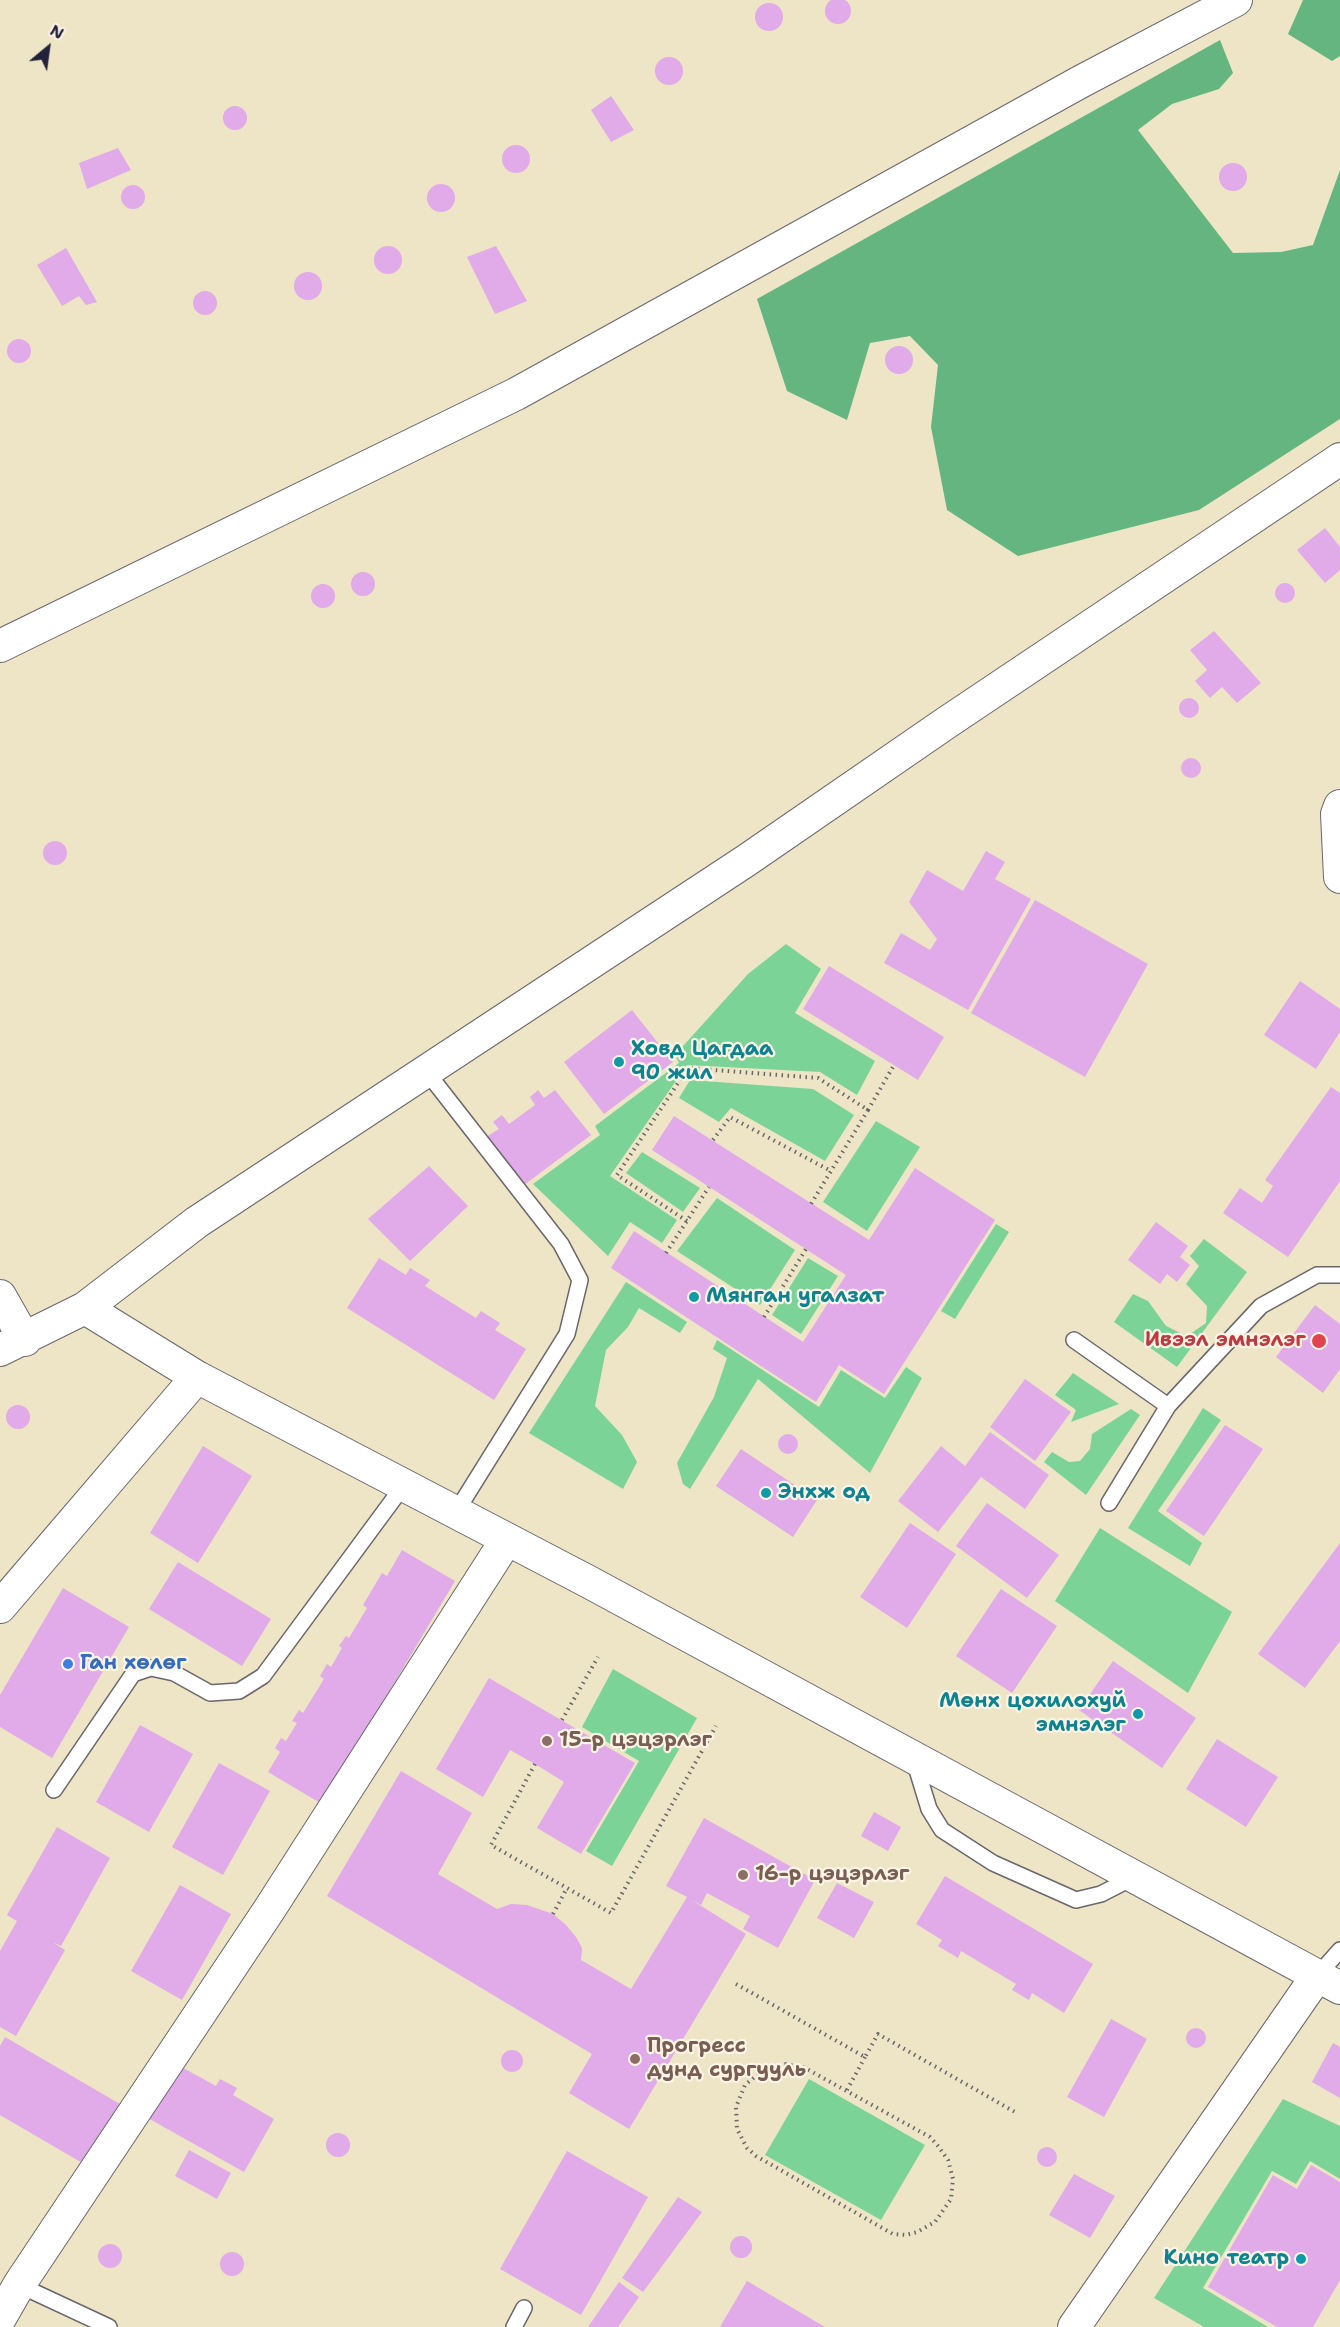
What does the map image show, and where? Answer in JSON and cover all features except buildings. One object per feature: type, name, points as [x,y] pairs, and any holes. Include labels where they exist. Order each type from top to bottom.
[{"type":"street","points":[[0,646],[516,394],[1072,87],[1236,0]]},
{"type":"street","points":[[0,1296],[12,1345],[85,1308],[197,1222],[747,860],[946,723],[1340,459]]},
{"type":"street","points":[[1340,806],[1337,814],[1340,877]]},
{"type":"street","points":[[85,1308],[197,1377],[507,1539],[1329,1982],[1074,2327]]},
{"type":"street","points":[[0,1607],[197,1377]]},
{"type":"street","points":[[0,2318],[19,2284],[269,1910],[507,1539]]},
{"type":"lane","points":[[426,1071],[561,1244],[580,1280],[567,1335],[456,1512]]},
{"type":"lane","points":[[1109,1503],[1167,1406],[1261,1306],[1317,1275],[1340,1275]]},
{"type":"lane","points":[[1074,1340],[1167,1406]]},
{"type":"lane","points":[[54,1790],[133,1674],[151,1668],[174,1673],[210,1693],[238,1691],[263,1676],[404,1485]]},
{"type":"lane","points":[[913,1757],[929,1809],[942,1830],[993,1863],[1076,1900],[1101,1894],[1134,1877]]},
{"type":"lane","points":[[1329,1982],[1340,1950]]},
{"type":"lane","points":[[19,2284],[109,2327]]},
{"type":"lane","points":[[514,2327],[524,2308]]},
{"type":"path","points":[[811,1203],[894,1065]]},
{"type":"path","points":[[687,1221],[617,1175],[688,1068],[818,1078],[868,1110]]},
{"type":"path","points":[[712,1140],[730,1117],[831,1171]]},
{"type":"path","points":[[666,1253],[709,1187]]},
{"type":"path","points":[[764,1317],[806,1249]]},
{"type":"path","points":[[562,1720],[598,1658]]},
{"type":"path","points":[[535,1764],[491,1845],[611,1913],[716,1726]]},
{"type":"path","points":[[552,1914],[567,1888]]},
{"type":"path","points":[[736,1984],[865,2057]]},
{"type":"path","points":[[847,2090],[878,2034],[1015,2112]]},
{"type":"path","points":[[785,2064],[805,2068],[847,2090],[930,2137],[948,2160],[953,2179],[951,2199],[935,2222],[917,2232],[892,2234],[756,2156],[747,2148],[737,2129],[736,2108],[745,2085],[764,2069],[785,2064]]},
{"type":"green space","points":[[1303,0],[1340,0],[1340,56],[1332,61],[1288,34]]},
{"type":"green space","points":[[1220,40],[1233,73],[1219,89],[1172,104],[1138,130],[1233,253],[1281,252],[1313,245],[1340,170],[1340,419],[1199,510],[1018,556],[947,510],[931,427],[938,365],[910,336],[870,343],[847,420],[787,391],[757,299]]},
{"type":"green space","points":[[786,944],[821,969],[795,1013],[875,1061],[857,1095],[820,1072],[687,1065],[610,1176],[677,1220],[662,1243],[630,1222],[608,1256],[533,1184],[600,1135],[595,1126],[679,1063],[675,1055],[748,974]]},
{"type":"green space","points":[[690,1080],[813,1089],[854,1115],[825,1161],[731,1108],[719,1122],[679,1098]]},
{"type":"green space","points":[[876,1121],[920,1147],[867,1231],[823,1202]]},
{"type":"green space","points":[[642,1152],[700,1188],[683,1212],[626,1173]]},
{"type":"green space","points":[[717,1198],[795,1250],[760,1305],[677,1251]]},
{"type":"green space","points":[[996,1224],[1009,1232],[955,1319],[941,1311]]},
{"type":"green space","points":[[1204,1239],[1247,1272],[1177,1367],[1114,1322],[1133,1294],[1148,1301],[1166,1326],[1187,1336],[1206,1323],[1207,1306],[1186,1284],[1199,1266],[1190,1256]]},
{"type":"green space","points":[[808,1258],[838,1276],[801,1334],[772,1315]]},
{"type":"green space","points":[[626,1282],[687,1322],[680,1333],[639,1308],[628,1327],[606,1350],[595,1406],[622,1435],[637,1462],[623,1489],[529,1433]]},
{"type":"green space","points":[[717,1340],[819,1407],[841,1370],[885,1398],[906,1367],[922,1378],[870,1473],[758,1379],[690,1489],[683,1484],[677,1463],[714,1397],[727,1358],[713,1349]]},
{"type":"green space","points":[[1073,1373],[1119,1404],[1071,1422],[1076,1410],[1055,1395]]},
{"type":"green space","points":[[1203,1408],[1221,1420],[1158,1511],[1202,1543],[1190,1566],[1128,1528]]},
{"type":"green space","points":[[1131,1409],[1140,1415],[1086,1495],[1044,1462],[1052,1452],[1069,1462],[1080,1461],[1090,1449],[1092,1434]]},
{"type":"green space","points":[[1100,1528],[1232,1612],[1188,1693],[1055,1601]]},
{"type":"green space","points":[[613,1669],[697,1718],[612,1866],[586,1851],[639,1761],[582,1727]]},
{"type":"green space","points":[[809,2079],[925,2145],[881,2220],[765,2155]]},
{"type":"green space","points":[[1283,2099],[1340,2126],[1340,2179],[1310,2161],[1296,2184],[1272,2171],[1203,2288],[1268,2327],[1204,2327],[1154,2298]]},
{"type":"place","name":"Ховд Цагдаа 90 жил","points":[[619,1062]]},
{"type":"place","name":"Мянган угалзат","points":[[694,1297]]},
{"type":"place","name":"Ивээл эмнэлэг","points":[[1319,1341]]},
{"type":"place","name":"Энхж од","points":[[766,1493]]},
{"type":"place","name":"Ган хөлөг","points":[[68,1664]]},
{"type":"place","name":"Мөнх цохилохуй эмнэлэг","points":[[1138,1714]]},
{"type":"place","name":"15-р цэцэрлэг","points":[[547,1741]]},
{"type":"place","name":"16-р цэцэрлэг","points":[[743,1875]]},
{"type":"place","name":"Прогресс дунд сургууль","points":[[635,2059]]},
{"type":"place","name":"Кино театр","points":[[1301,2259]]}]
